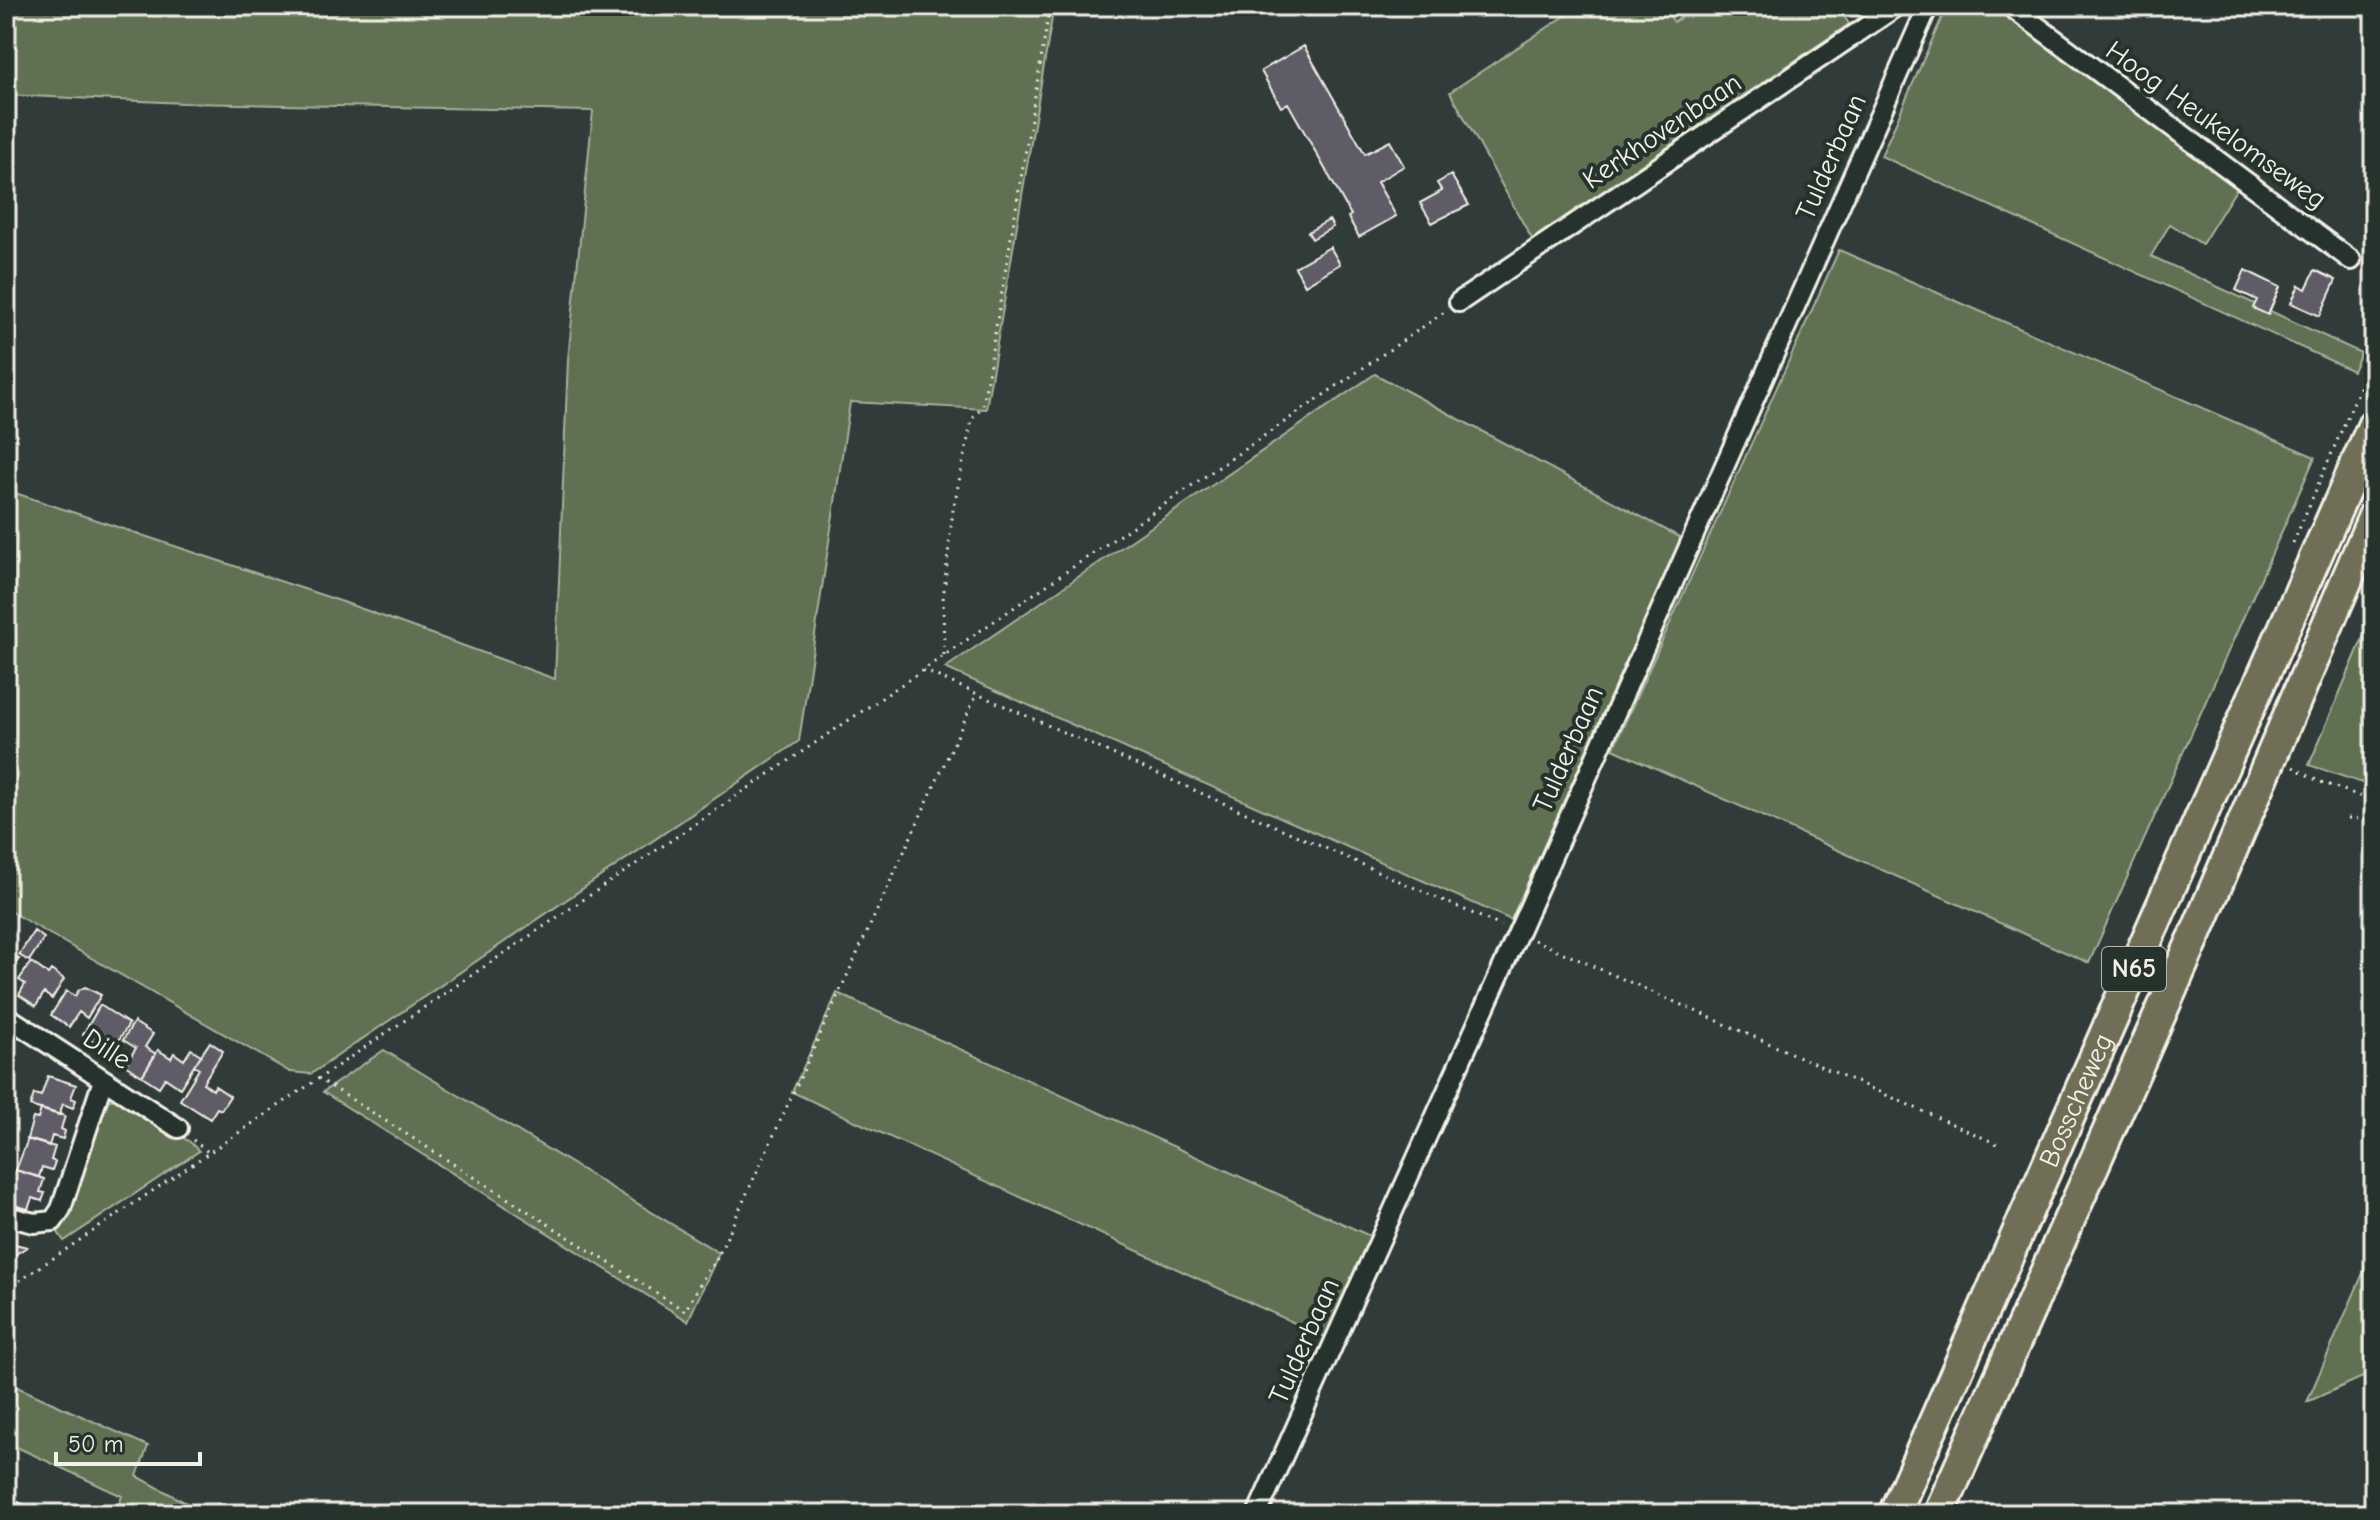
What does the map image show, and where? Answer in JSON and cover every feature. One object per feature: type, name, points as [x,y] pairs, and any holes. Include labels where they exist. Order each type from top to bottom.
[{"type":"main road","name":"Bosscheweg","points":[[1894,1514],[2374,424]]},
{"type":"main road","name":"Bosscheweg","points":[[1939,1514],[2197,931],[2374,516]]},
{"type":"street","name":"Kerkhovenbaan","points":[[1459,302],[1897,6]]},
{"type":"street","name":"Tulderbaan","points":[[1257,1514],[1928,6]]},
{"type":"street","name":"Hoog Heukelomseweg","points":[[2010,6],[2351,260]]},
{"type":"street","name":"Dille","points":[[6,1016],[178,1128]]},
{"type":"street","points":[[6,1216],[34,1223],[53,1221],[61,1209],[103,1080]]},
{"type":"path","points":[[944,655],[943,600],[953,510],[972,420],[983,404],[1050,6]]},
{"type":"path","points":[[6,1290],[923,670],[1459,302]]},
{"type":"path","points":[[923,670],[2002,1146]]},
{"type":"path","points":[[318,1078],[685,1311],[710,1266],[714,1265],[977,693]]},
{"type":"path","points":[[2291,765],[2318,781],[2374,801]]},
{"type":"path","points":[[2348,818],[2374,820]]},
{"type":"green space","points":[[6,6],[1054,6],[986,409],[850,402],[799,741],[311,1074],[290,1072],[6,909],[6,490],[343,602],[555,679],[568,359],[593,111],[185,103],[6,95]]},
{"type":"green space","points":[[1580,6],[1663,6],[1674,22],[1699,6],[1838,6],[1849,24],[1532,239],[1450,92]]},
{"type":"green space","points":[[1947,6],[1996,6],[2237,188],[2202,244],[2170,224],[2151,256],[2361,353],[2353,371],[1881,156]]},
{"type":"green space","points":[[1839,250],[2315,457],[2089,963],[1613,749]]},
{"type":"green space","points":[[1375,374],[1681,538],[1511,920],[945,668]]},
{"type":"green space","points":[[2374,612],[2374,787],[2309,765]]},
{"type":"green space","points":[[837,993],[1370,1236],[1325,1337],[792,1092]]},
{"type":"green space","points":[[384,1050],[719,1253],[688,1321],[323,1092]]},
{"type":"green space","points":[[119,1099],[190,1142],[199,1151],[64,1241],[55,1228],[67,1213],[105,1105],[109,1100]]},
{"type":"green space","points":[[2374,1248],[2374,1372],[2307,1402]]},
{"type":"green space","points":[[6,1382],[148,1446],[137,1476],[206,1514],[116,1514],[122,1496],[6,1442]]},
{"type":"building","points":[[1304,46],[1365,154],[1390,141],[1404,166],[1377,182],[1396,216],[1359,237],[1348,217],[1351,215],[1288,103],[1281,107],[1261,71]]},
{"type":"building","points":[[1451,175],[1469,205],[1432,223],[1420,203],[1442,191],[1437,183]]},
{"type":"building","points":[[1329,220],[1333,227],[1312,239],[1308,232]]},
{"type":"building","points":[[1330,247],[1340,264],[1305,285],[1295,267]]},
{"type":"building","points":[[2245,270],[2280,287],[2268,315],[2253,308],[2257,300],[2236,290]]},
{"type":"building","points":[[2315,270],[2336,280],[2320,316],[2291,303],[2299,285],[2306,289]]},
{"type":"building","points":[[34,931],[44,938],[29,961],[19,955]]},
{"type":"building","points":[[6,950],[19,959],[6,975]]},
{"type":"building","points":[[31,962],[48,974],[51,970],[64,979],[52,999],[44,993],[36,1006],[19,995],[25,984],[19,980]]},
{"type":"building","points":[[85,987],[101,995],[87,1018],[79,1012],[69,1027],[51,1015],[66,991],[75,996]]},
{"type":"building","points":[[100,1005],[129,1024],[116,1044],[106,1038],[101,1047],[83,1035]]},
{"type":"building","points":[[134,1022],[153,1034],[145,1047],[156,1054],[142,1076],[125,1065],[136,1048],[123,1040]]},
{"type":"building","points":[[210,1042],[223,1051],[203,1083],[213,1090],[215,1086],[230,1096],[210,1119],[180,1100],[199,1069],[194,1066]]},
{"type":"building","points":[[191,1049],[201,1055],[180,1088],[165,1078],[159,1087],[142,1076],[158,1050],[171,1058],[174,1053],[184,1060]]},
{"type":"building","points":[[48,1076],[76,1085],[71,1098],[76,1100],[73,1108],[63,1104],[59,1115],[30,1106],[34,1094],[41,1096]]},
{"type":"building","points":[[41,1109],[65,1116],[61,1129],[65,1131],[63,1139],[52,1136],[49,1146],[27,1139],[33,1118],[38,1119]]},
{"type":"building","points":[[28,1139],[55,1147],[52,1170],[42,1167],[39,1177],[16,1170]]},
{"type":"building","points":[[9,1168],[44,1179],[40,1192],[45,1193],[42,1201],[32,1198],[28,1209],[6,1203],[13,1181],[6,1178]]},
{"type":"building","points":[[6,1242],[27,1247],[6,1260]]},
{"type":"building","points":[[18,1502],[46,1514],[13,1514]]}]
